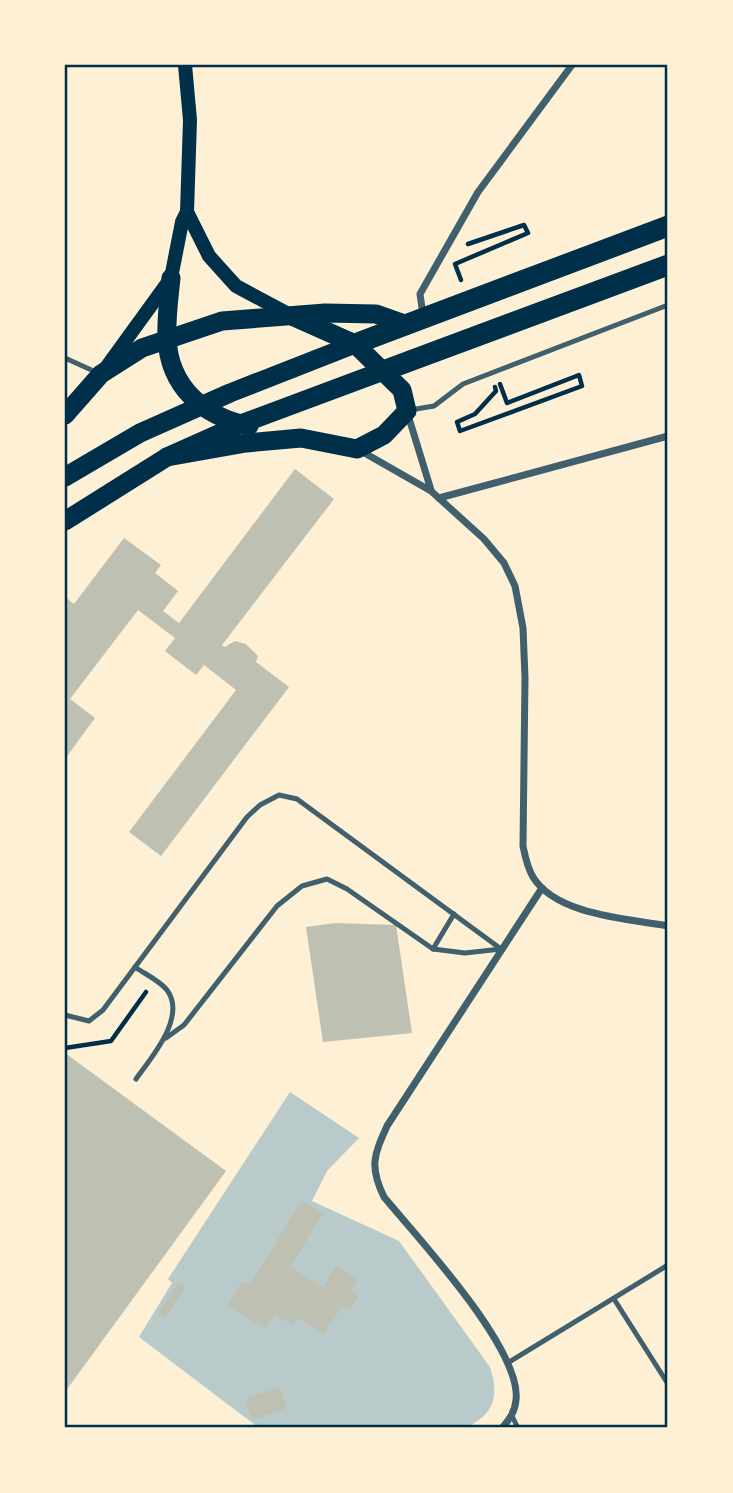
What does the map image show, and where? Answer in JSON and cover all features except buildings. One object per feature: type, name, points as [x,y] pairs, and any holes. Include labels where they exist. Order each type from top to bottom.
[{"type":"highway","points":[[65,477],[140,433],[200,406],[355,344],[668,226]]},
{"type":"highway","points":[[65,521],[167,457],[241,424],[668,265]]},
{"type":"highway","points":[[171,278],[167,340],[181,387],[200,406],[241,424],[357,449],[384,435],[407,411],[402,390],[355,344],[292,316]]},
{"type":"highway","points":[[65,415],[101,374],[142,348],[222,321],[325,313],[376,314],[415,322]]},
{"type":"highway","points":[[167,457],[246,443],[301,438]]},
{"type":"main road","points":[[101,374],[171,278],[182,222],[187,212],[190,120],[186,65]]},
{"type":"main road","points":[[187,212],[209,256],[236,286],[292,316]]},
{"type":"street","points":[[415,322],[420,294],[478,192],[572,65]]},
{"type":"street","points":[[407,411],[431,491]]},
{"type":"street","points":[[439,498],[668,436]]},
{"type":"street","points":[[357,449],[431,491],[484,538],[504,563],[515,586],[523,628],[525,678],[523,846],[526,863],[533,877],[542,888],[574,906],[599,914],[668,926]]},
{"type":"street","points":[[502,1428],[512,1416],[517,1399],[509,1362],[456,1284],[384,1197],[376,1181],[375,1152],[387,1126],[542,888]]},
{"type":"lane","points":[[407,411],[434,406],[463,384],[668,305]]},
{"type":"lane","points":[[65,358],[101,374]]},
{"type":"lane","points":[[65,1015],[89,1021],[103,1010],[247,817],[260,805],[279,795],[297,799],[501,949]]},
{"type":"lane","points":[[136,1079],[166,1038],[184,1025],[277,906],[302,886],[327,879],[348,888],[433,949],[465,953],[501,949]]},
{"type":"lane","points":[[433,949],[454,914]]},
{"type":"lane","points":[[135,967],[166,989],[173,1002],[166,1038]]},
{"type":"lane","points":[[509,1362],[668,1265]]},
{"type":"lane","points":[[614,1299],[668,1384]]},
{"type":"lane","points":[[512,1416],[518,1428]]},
{"type":"path","points":[[455,264],[528,233],[524,225],[486,238]]},
{"type":"path","points":[[493,383],[496,391],[475,414],[457,422],[460,431],[582,386],[579,375],[507,403]]},
{"type":"path","points":[[65,1048],[111,1041],[149,989]]},
{"type":"shaded area","points":[[290,1092],[359,1138],[327,1171],[312,1201],[399,1241],[490,1367],[494,1397],[487,1412],[473,1423],[463,1428],[259,1428],[139,1337],[172,1283],[168,1279]]}]
